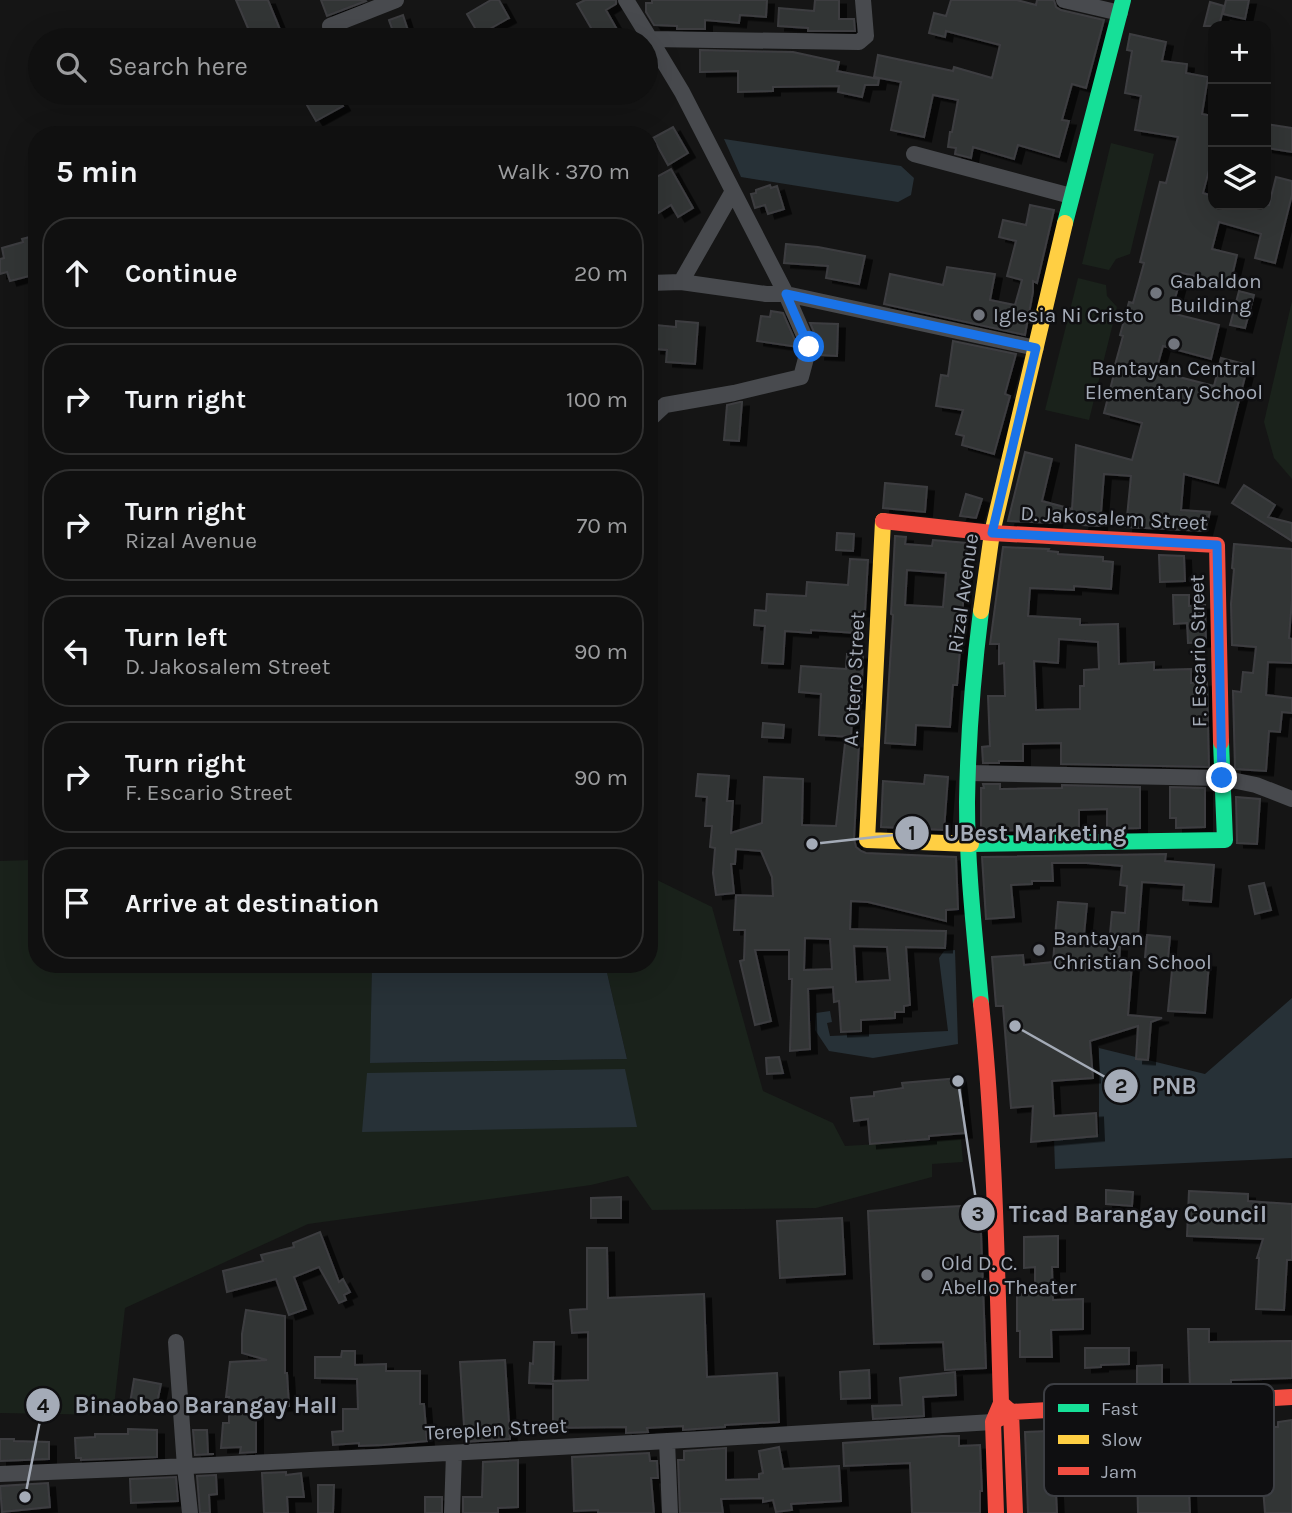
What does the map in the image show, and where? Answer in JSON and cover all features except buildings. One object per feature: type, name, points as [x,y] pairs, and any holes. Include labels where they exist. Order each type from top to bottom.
[{"type":"street","points":[[330,26],[396,0]]},
{"type":"street","points":[[626,0],[644,28]]},
{"type":"street","points":[[658,38],[859,42],[866,36],[863,0]]},
{"type":"street","points":[[1064,0],[1121,6]]},
{"type":"street","name":"Rizal Avenue","points":[[1006,1407],[992,1121],[968,844],[971,694],[992,533],[1072,196],[1121,6]]},
{"type":"street","points":[[658,52],[682,92],[786,294],[809,347],[801,377],[734,393],[665,405],[658,412]]},
{"type":"street","points":[[914,154],[1072,196]]},
{"type":"street","points":[[681,282],[733,191]]},
{"type":"street","points":[[658,283],[681,282],[766,295],[786,294],[1036,348]]},
{"type":"street","name":"D. Jakosalem Street","points":[[883,521],[992,533],[1217,545]]},
{"type":"street","name":"A. Otero Street","points":[[883,521],[867,840],[968,844]]},
{"type":"street","name":"F. Escario Street","points":[[968,844],[1225,840],[1217,545]]},
{"type":"street","points":[[968,773],[1222,778],[1256,785],[1292,799]]},
{"type":"street","points":[[176,1342],[190,1513]]},
{"type":"street","points":[[1274,1398],[1292,1397]]},
{"type":"street","points":[[996,1513],[993,1422],[1006,1407],[1044,1406]]},
{"type":"street","points":[[1006,1407],[1015,1513]]},
{"type":"street","name":"Tereplen Street","points":[[0,1474],[454,1453],[993,1422]]},
{"type":"street","points":[[667,1441],[670,1513]]},
{"type":"street","points":[[452,1513],[454,1453]]},
{"type":"shaded area","points":[[724,139],[901,166],[914,178],[911,195],[898,202],[741,177]]},
{"type":"shaded area","points":[[1111,143],[1154,154],[1130,254],[1116,259],[1109,270],[1082,264]]},
{"type":"shaded area","points":[[1078,278],[1106,285],[1107,296],[1117,307],[1089,420],[1045,410]]},
{"type":"shaded area","points":[[1292,301],[1292,479],[1274,458],[1264,422]]},
{"type":"shaded area","points":[[28,860],[28,973],[372,973],[371,1063],[627,1059],[607,973],[658,973],[658,880],[712,907],[763,1091],[833,1123],[845,1146],[961,1139],[963,1162],[932,1164],[932,1177],[816,1208],[652,1210],[628,1176],[591,1185],[308,1224],[125,1308],[113,1415],[0,1413],[0,861]]},
{"type":"shaded area","points":[[955,950],[958,1044],[873,1058],[829,1051],[815,1030],[816,1013],[830,1011],[832,1022],[827,1023],[830,1036],[948,1031],[939,958],[944,951]]},
{"type":"shaded area","points":[[372,973],[607,973],[627,1059],[370,1063]]},
{"type":"shaded area","points":[[1292,998],[1292,1158],[1055,1169],[1054,1139],[1099,1134],[1099,1048],[1205,1074]]},
{"type":"shaded area","points":[[625,1069],[637,1127],[362,1132],[367,1073]]},
{"type":"traffic: fast","points":[[1065,223],[1123,0]]},
{"type":"traffic: fast","points":[[981,611],[971,706],[967,802],[970,878],[981,1004]]},
{"type":"traffic: fast","points":[[971,844],[1225,840],[1221,742]]},
{"type":"traffic: slow","points":[[981,611],[992,533],[1065,223]]},
{"type":"traffic: slow","points":[[883,521],[867,840],[971,844]]},
{"type":"traffic: jam","points":[[883,521],[992,533],[1217,545],[1221,742]]},
{"type":"traffic: jam","points":[[981,1004],[992,1154],[1001,1403],[993,1422],[996,1513]]},
{"type":"traffic: jam","points":[[1274,1398],[1292,1397]]},
{"type":"traffic: jam","points":[[1002,1404],[1011,1412],[1015,1513]]},
{"type":"traffic: jam","points":[[993,1422],[1011,1412],[1044,1410]]},
{"type":"place","name":"Gabaldon Building","points":[[1156,293]]},
{"type":"place","name":"Iglesia Ni Cristo","points":[[979,315]]},
{"type":"place","name":"Bantayan Central Elementary School","points":[[1174,344]]},
{"type":"place","name":"UBest Marketing","points":[[812,844]]},
{"type":"place","name":"Bantayan Christian School","points":[[1039,950]]},
{"type":"place","name":"PNB","points":[[1015,1026]]},
{"type":"place","name":"Ticad Barangay Council","points":[[958,1081]]},
{"type":"place","name":"Old D. C. Abello Theater","points":[[927,1275]]},
{"type":"place","name":"Binaobao Barangay Hall","points":[[25,1497]]},
{"type":"route","points":[[809,347],[786,294],[1036,348],[992,533],[1217,545],[1222,778]]}]
